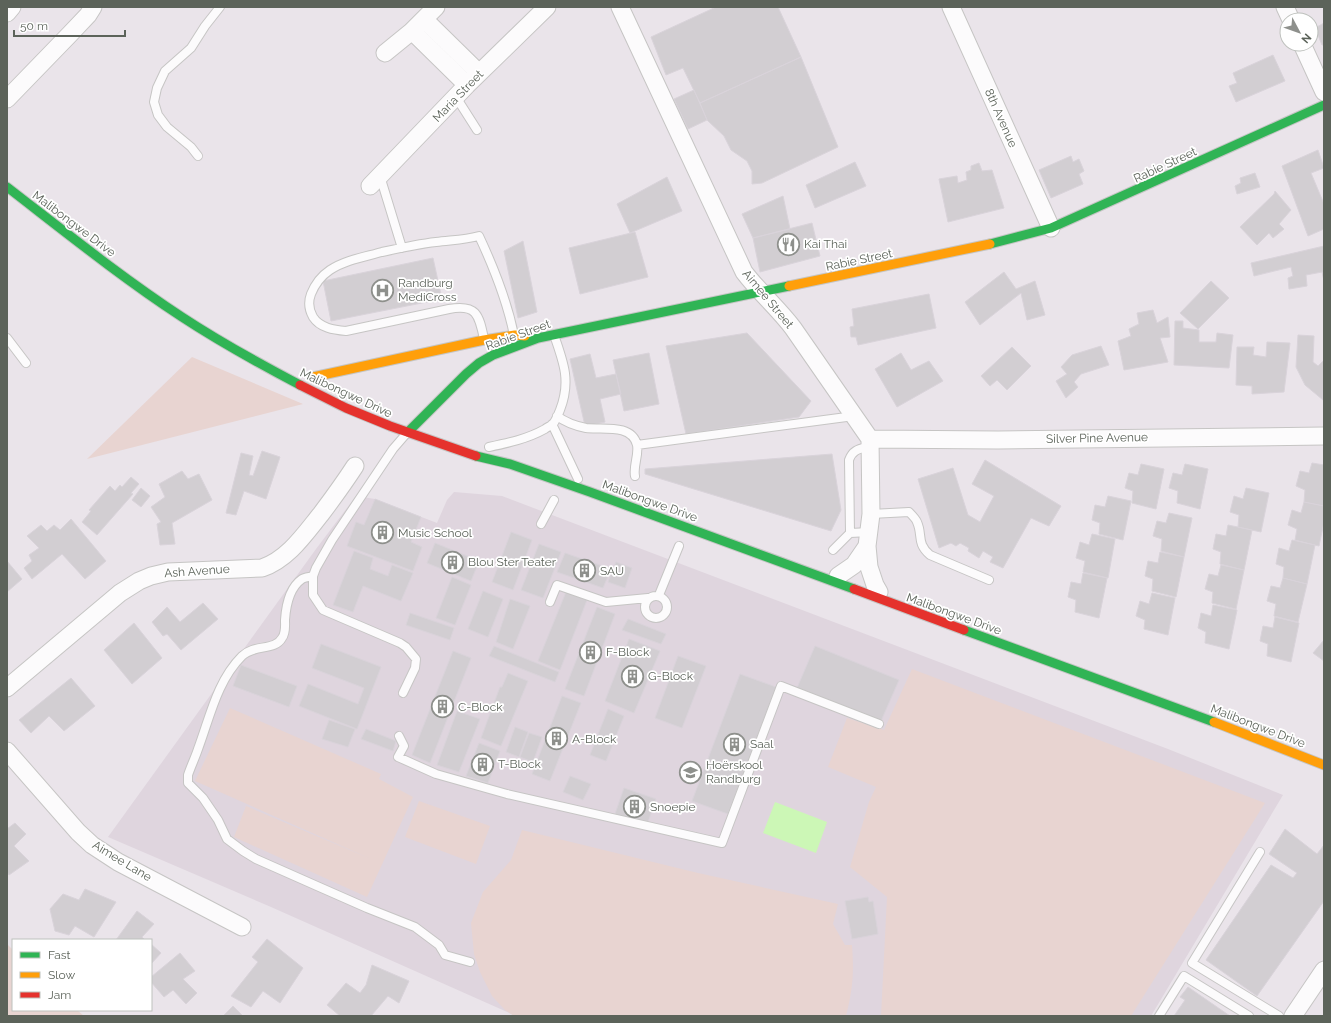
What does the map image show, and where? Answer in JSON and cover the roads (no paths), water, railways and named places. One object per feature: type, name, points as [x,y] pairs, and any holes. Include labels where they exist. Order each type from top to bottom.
[{"type":"main road","name":"Rabie Street","points":[[408,432],[423,423],[466,374],[479,363],[493,355],[538,338],[927,258],[1019,237],[1051,228],[1324,105]]},
{"type":"main road","name":"Malibongwe Drive","points":[[7,187],[100,259],[182,317],[253,360],[338,404],[375,421],[483,458],[510,464],[590,492],[1324,765]]},
{"type":"main road","points":[[484,340],[514,335],[538,338]]},
{"type":"main road","name":"Malibongwe Drive","points":[[326,384],[309,375],[365,367],[484,340]]},
{"type":"main road","name":"Malibongwe Drive","points":[[406,418],[423,423]]},
{"type":"main road","points":[[485,446],[507,453]]},
{"type":"main road","name":"Malibongwe Drive","points":[[549,468],[879,592],[1117,677]]},
{"type":"street","points":[[7,13],[12,7]]},
{"type":"street","points":[[7,99],[84,20],[93,7]]},
{"type":"street","points":[[385,53],[425,20],[436,7]]},
{"type":"street","name":"Maria Street","points":[[375,181],[479,73],[547,7]]},
{"type":"street","name":"Aimee Street","points":[[620,7],[738,261],[751,282],[785,317],[854,416],[870,443]]},
{"type":"street","name":"8th Avenue","points":[[951,7],[1051,228]]},
{"type":"street","points":[[425,20],[479,73]]},
{"type":"street","points":[[412,31],[462,91]]},
{"type":"street","points":[[1306,52],[1324,92]]},
{"type":"street","name":"Silver Pine Avenue","points":[[870,443],[1324,436]]},
{"type":"street","points":[[870,443],[871,514],[868,539],[869,567],[874,585],[879,592]]},
{"type":"street","name":"Ash Avenue","points":[[7,688],[120,593],[138,581],[168,572],[262,568],[281,558],[292,549],[306,533],[342,486],[355,466]]},
{"type":"street","points":[[838,576],[854,565],[868,539]]},
{"type":"street","name":"Aimee Lane","points":[[7,750],[78,832],[92,845],[118,862],[242,927]]},
{"type":"street","points":[[1293,1016],[1324,970]]},
{"type":"lane","points":[[198,156],[191,147],[167,127],[158,115],[154,102],[157,88],[166,71],[191,48],[205,26],[220,7]]},
{"type":"lane","points":[[462,91],[477,130]]},
{"type":"lane","points":[[375,181],[402,248]]},
{"type":"lane","points":[[484,340],[477,316],[472,310],[466,307],[449,309],[346,331],[333,330],[322,326],[314,319],[309,311],[310,298],[313,288],[320,279],[330,270],[341,264],[402,248],[479,236],[501,289],[511,318],[514,335]]},
{"type":"lane","points":[[485,446],[521,440],[538,433],[552,424],[557,416],[563,402],[567,384],[563,360],[554,334]]},
{"type":"lane","points":[[7,338],[26,363]]},
{"type":"lane","points":[[557,416],[563,420],[586,428],[616,428],[626,432],[633,438],[637,446],[634,469],[635,476]]},
{"type":"lane","points":[[637,446],[854,416]]},
{"type":"lane","points":[[552,424],[578,479]]},
{"type":"lane","points":[[403,694],[415,668],[416,659],[413,655],[400,643],[323,610],[312,595],[313,576],[332,540],[393,449],[408,432]]},
{"type":"lane","points":[[833,550],[850,533],[849,460],[853,452],[870,443]]},
{"type":"lane","points":[[541,524],[554,500]]},
{"type":"lane","points":[[871,514],[909,512],[918,523],[920,540],[924,551],[930,556],[989,580]]},
{"type":"lane","points":[[850,533],[868,539]]},
{"type":"lane","points":[[659,595],[679,546]]},
{"type":"lane","points":[[313,576],[303,578],[293,587],[286,604],[285,632],[279,642],[271,646],[250,650],[242,656],[230,671],[219,690],[188,775],[188,783],[203,798],[215,815],[227,839],[243,851],[256,859],[317,886],[415,927],[439,946],[445,955],[470,962]]},
{"type":"lane","points":[[550,602],[557,585],[606,602],[648,598],[659,595],[665,600],[667,607],[665,614],[658,618],[651,617],[645,612],[644,604],[648,598]]},
{"type":"lane","points":[[399,736],[404,746],[398,757],[436,774],[536,802],[722,842],[782,686],[879,724]]},
{"type":"lane","points":[[1260,852],[1192,963],[1279,1016]]},
{"type":"lane","points":[[1160,1016],[1184,976],[1249,1016]]},
{"type":"place","name":"Kai Thai","points":[[789,244]]},
{"type":"place","name":"Randburg MediCross","points":[[382,290]]},
{"type":"place","name":"Music School","points":[[383,533]]},
{"type":"place","name":"Blou Ster Teater","points":[[453,562]]},
{"type":"place","name":"SAU","points":[[584,571]]},
{"type":"place","name":"F-Block","points":[[590,652]]},
{"type":"place","name":"G-Block","points":[[632,676]]},
{"type":"place","name":"C-Block","points":[[442,707]]},
{"type":"place","name":"A-Block","points":[[556,739]]},
{"type":"place","name":"Saal","points":[[734,744]]},
{"type":"place","name":"T-Block","points":[[483,764]]},
{"type":"place","name":"Hoërskool Randburg","points":[[690,772]]},
{"type":"place","name":"Snoepie","points":[[635,807]]}]
